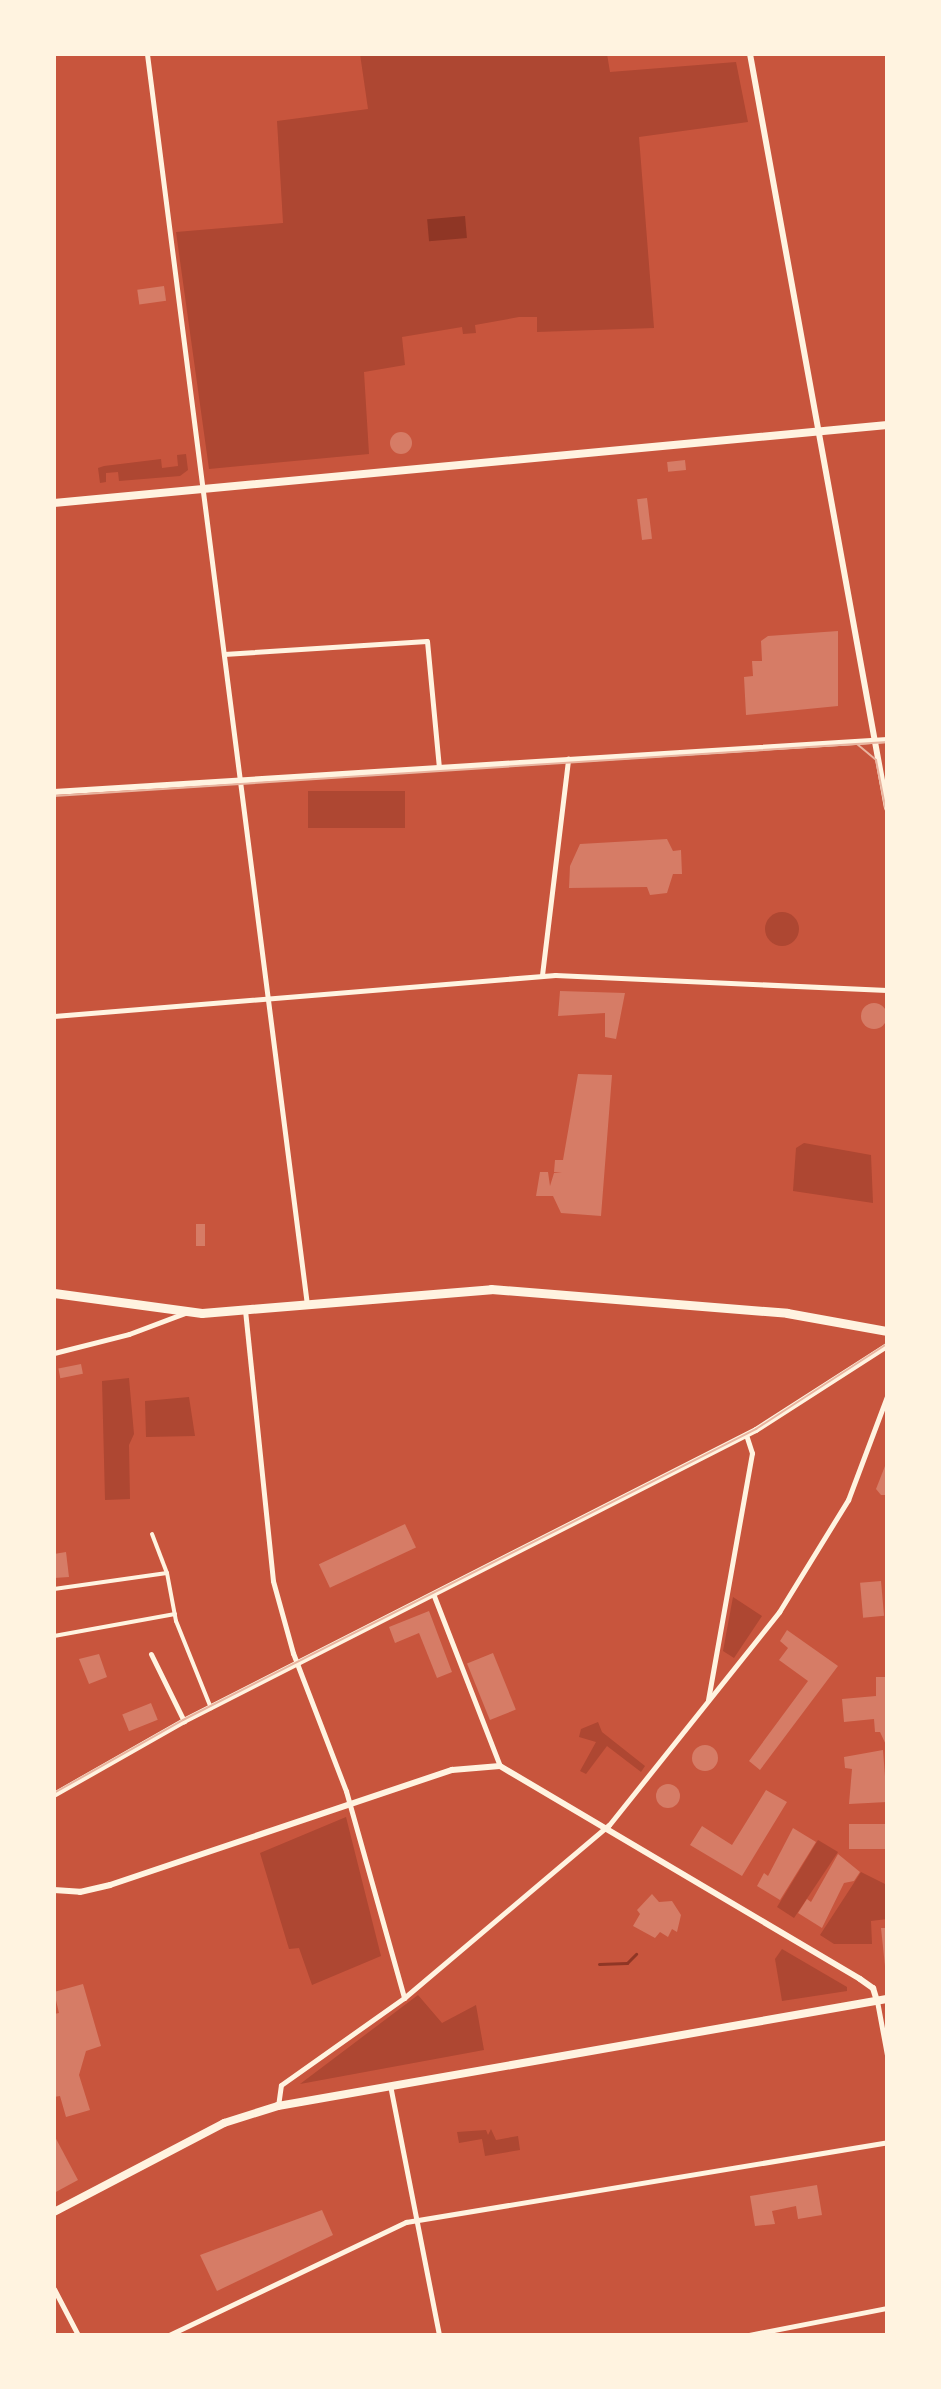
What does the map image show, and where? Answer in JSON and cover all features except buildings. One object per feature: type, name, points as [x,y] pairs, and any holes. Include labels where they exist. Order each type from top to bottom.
[{"type":"highway","points":[[54,1293],[186,1312],[245,1310],[491,1289],[787,1313],[887,1331]]},
{"type":"main road","points":[[54,503],[887,425]]},
{"type":"main road","points":[[54,2212],[224,2123],[278,2106],[882,2000]]},
{"type":"street","points":[[147,54],[200,489],[307,1304]]},
{"type":"street","points":[[750,54],[887,808]]},
{"type":"street","points":[[224,654],[427,641],[439,767]]},
{"type":"street","points":[[54,792],[887,740]]},
{"type":"street","points":[[542,975],[568,759]]},
{"type":"street","points":[[54,1016],[542,975],[887,990]]},
{"type":"street","points":[[245,1310],[273,1581],[298,1666],[350,1805],[404,1998]]},
{"type":"street","points":[[54,1353],[129,1334],[186,1312]]},
{"type":"street","points":[[54,1795],[184,1721],[298,1666],[746,1435],[887,1346]]},
{"type":"street","points":[[278,2106],[281,2085],[404,1998],[609,1825],[779,1612],[846,1504],[887,1396]]},
{"type":"street","points":[[708,1701],[752,1453],[746,1435]]},
{"type":"street","points":[[152,1534],[167,1573],[175,1614],[211,1708]]},
{"type":"street","points":[[54,1589],[167,1573]]},
{"type":"street","points":[[434,1596],[500,1766]]},
{"type":"street","points":[[54,1636],[175,1614]]},
{"type":"street","points":[[151,1654],[184,1721]]},
{"type":"street","points":[[54,1890],[80,1892],[110,1885],[452,1770],[500,1766],[609,1825],[873,1988],[882,2000],[887,2055]]},
{"type":"street","points":[[390,2084],[439,2335]]},
{"type":"street","points":[[169,2335],[416,2220],[887,2142]]},
{"type":"street","points":[[54,2289],[78,2335]]},
{"type":"street","points":[[749,2335],[887,2308]]},
{"type":"shaded area","points":[[360,54],[607,54],[610,72],[736,62],[748,122],[639,137],[654,328],[537,332],[537,317],[519,317],[475,325],[476,333],[463,334],[462,327],[402,337],[405,365],[364,372],[369,454],[209,469],[176,232],[283,223],[277,121],[368,109]]},
{"type":"shaded area","points":[[465,216],[467,238],[429,241],[427,219]]},
{"type":"shaded area","points":[[186,454],[188,470],[180,476],[119,481],[118,472],[106,473],[106,482],[100,483],[98,468],[161,459],[162,468],[178,466],[177,455]]},
{"type":"shaded area","points":[[308,791],[405,791],[405,828],[308,828]]},
{"type":"shaded area","points":[[782,912],[794,917],[799,929],[794,941],[782,946],[770,941],[765,929],[770,917]]},
{"type":"shaded area","points":[[804,1143],[871,1155],[873,1203],[793,1191],[796,1148]]},
{"type":"shaded area","points":[[129,1378],[134,1434],[129,1445],[130,1499],[105,1500],[102,1381]]},
{"type":"shaded area","points":[[189,1397],[195,1436],[146,1437],[145,1401]]},
{"type":"shaded area","points":[[733,1597],[762,1616],[734,1658],[723,1651]]},
{"type":"shaded area","points":[[598,1722],[602,1732],[645,1766],[641,1772],[607,1746],[586,1774],[580,1771],[596,1742],[579,1737],[581,1729]]},
{"type":"shaded area","points":[[346,1817],[381,1956],[312,1985],[299,1948],[289,1949],[260,1853]]},
{"type":"shaded area","points":[[818,1840],[838,1852],[794,1918],[777,1907]]},
{"type":"shaded area","points":[[861,1872],[887,1885],[887,1919],[871,1921],[872,1944],[834,1944],[820,1935]]},
{"type":"shaded area","points":[[782,1949],[847,1987],[847,1991],[782,2001],[775,1959]]},
{"type":"shaded area","points":[[418,1995],[442,2023],[476,2005],[484,2050],[300,2084]]},
{"type":"shaded area","points":[[491,2129],[496,2140],[518,2136],[520,2150],[485,2156],[482,2139],[459,2143],[457,2132],[486,2130],[488,2135]]},
{"type":"waterway","points":[[599,1964],[627,1963],[636,1954]]},
{"type":"tram line","points":[[54,796],[887,742]]},
{"type":"tram line","points":[[857,744],[876,760],[887,816]]},
{"type":"tram line","points":[[54,1793],[183,1720],[756,1429],[887,1344]]}]
